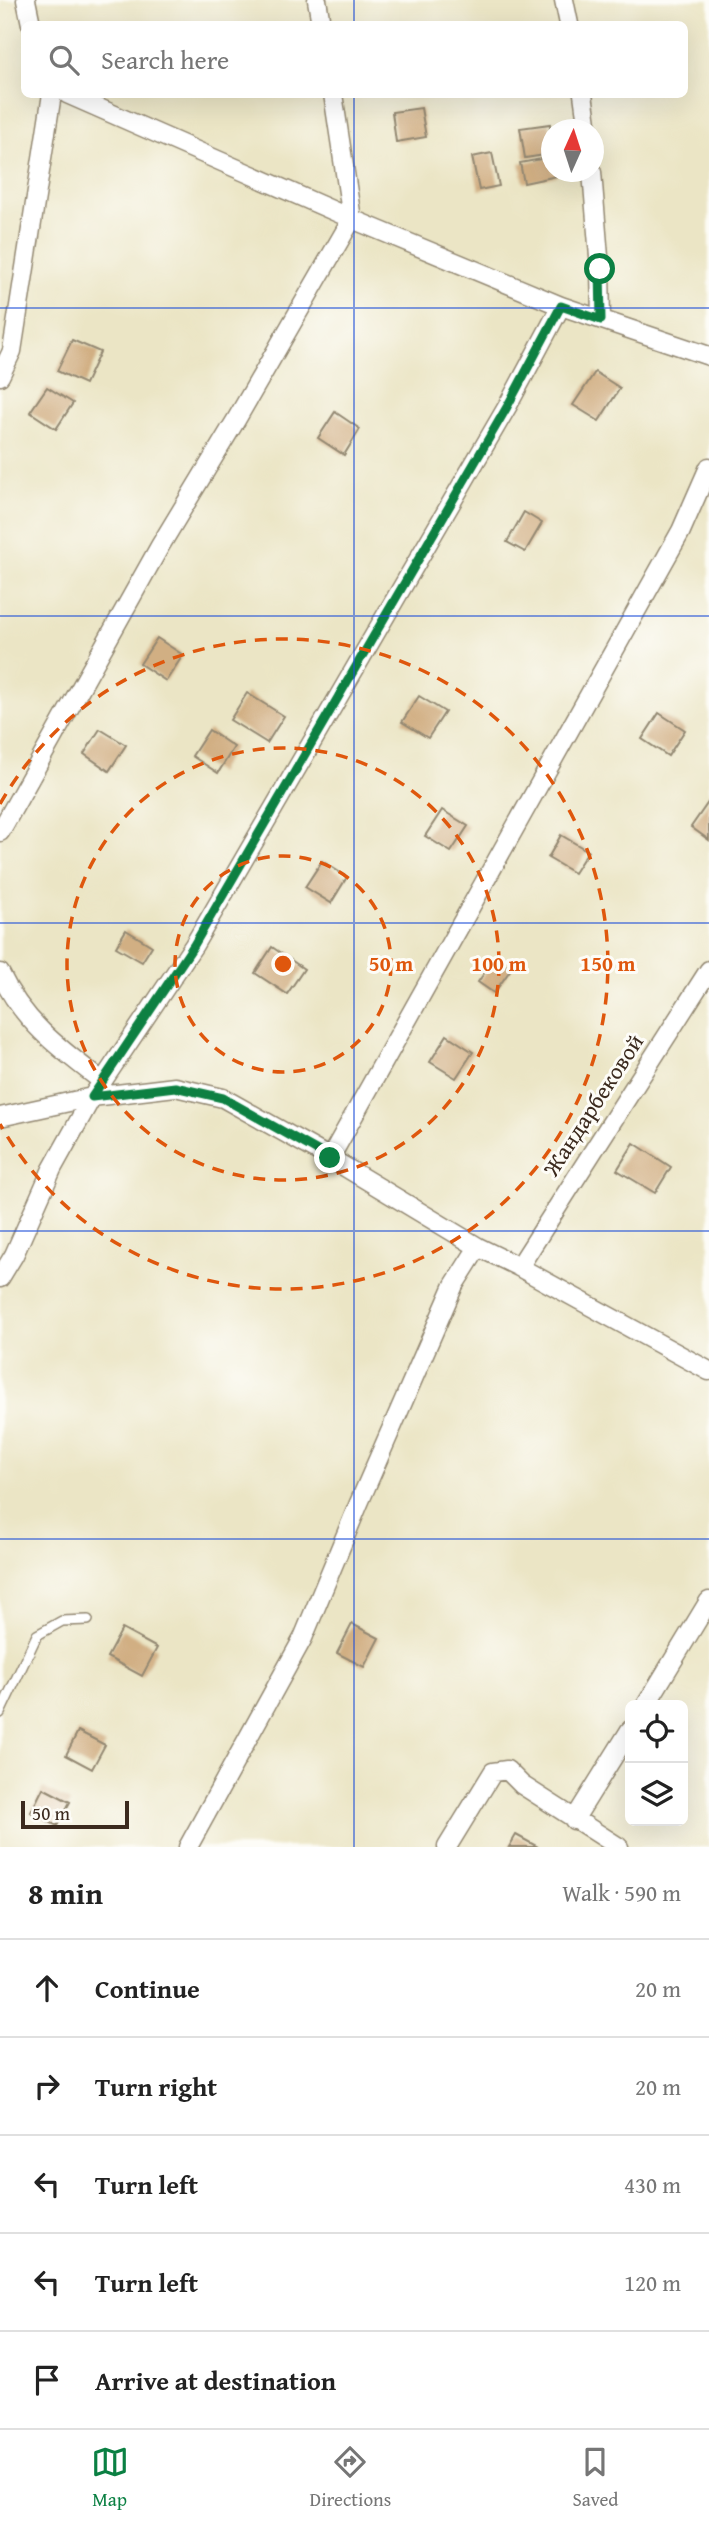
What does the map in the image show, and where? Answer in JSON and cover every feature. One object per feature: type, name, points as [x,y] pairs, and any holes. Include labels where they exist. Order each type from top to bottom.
[{"type":"street","points":[[26,0],[30,21]]},
{"type":"street","points":[[317,0],[320,21]]},
{"type":"street","points":[[564,0],[568,21]]},
{"type":"street","points":[[0,376],[12,351],[51,98]]},
{"type":"street","points":[[75,98],[352,219],[561,306],[709,356]]},
{"type":"street","points":[[0,832],[160,546],[243,409],[352,219],[334,98]]},
{"type":"street","points":[[584,98],[586,119]]},
{"type":"street","points":[[593,182],[601,320]]},
{"type":"street","points":[[0,1278],[52,1169],[92,1097],[194,945],[507,407],[561,306]]},
{"type":"street","points":[[330,1158],[681,531],[709,467]]},
{"type":"street","name":"Жандарбековой","points":[[519,1267],[709,970]]},
{"type":"street","points":[[0,972],[8,990],[47,1038],[102,1081]]},
{"type":"street","points":[[0,1117],[92,1097],[175,1087],[223,1098],[330,1158],[478,1247],[709,1371]]},
{"type":"street","points":[[188,1847],[303,1638],[454,1285],[478,1247]]},
{"type":"street","points":[[649,1700],[709,1601]]},
{"type":"street","points":[[574,1819],[625,1738]]},
{"type":"street","points":[[447,1847],[493,1772],[507,1770],[522,1786],[619,1847]]},
{"type":"lane","points":[[0,1713],[37,1635],[62,1621],[88,1620]]},
{"type":"building","points":[[421,108],[426,137],[396,142],[392,112]]},
{"type":"building","points":[[541,125],[541,156],[525,158],[520,128]]},
{"type":"building","points":[[492,153],[499,186],[479,190],[472,157]]},
{"type":"building","points":[[541,159],[541,179],[524,183],[520,163]]},
{"type":"building","points":[[72,340],[100,352],[85,384],[57,371]]},
{"type":"building","points":[[595,372],[620,388],[599,421],[573,405]]},
{"type":"building","points":[[47,387],[73,403],[56,429],[30,412]]},
{"type":"building","points":[[335,412],[360,429],[344,455],[318,438]]},
{"type":"building","points":[[524,512],[542,523],[525,552],[507,542]]},
{"type":"building","points":[[157,638],[183,655],[166,681],[140,664]]},
{"type":"building","points":[[247,693],[284,716],[267,743],[230,720]]},
{"type":"building","points":[[419,696],[445,712],[428,738],[402,722]]},
{"type":"building","points":[[659,713],[685,730],[668,756],[642,739]]},
{"type":"building","points":[[100,729],[126,745],[109,771],[84,754]]},
{"type":"building","points":[[209,730],[234,747],[218,773],[192,756]]},
{"type":"building","points":[[709,801],[709,840],[691,827]]},
{"type":"building","points":[[442,810],[468,826],[451,852],[425,836]]},
{"type":"building","points":[[561,835],[588,851],[574,873],[548,858]]},
{"type":"building","points":[[322,861],[347,877],[331,903],[305,887]]},
{"type":"building","points":[[126,930],[152,946],[142,962],[116,947]]},
{"type":"building","points":[[272,947],[304,969],[287,994],[255,973]]},
{"type":"building","points":[[495,958],[511,969],[494,993],[478,982]]},
{"type":"building","points":[[447,1035],[473,1052],[456,1078],[430,1062]]},
{"type":"building","points":[[634,1143],[671,1167],[655,1193],[617,1170]]},
{"type":"building","points":[[352,1624],[379,1638],[364,1667],[337,1653]]},
{"type":"building","points":[[122,1629],[157,1648],[142,1676],[107,1657]]},
{"type":"building","points":[[78,1731],[105,1745],[92,1769],[66,1755]]},
{"type":"building","points":[[43,1788],[70,1802],[57,1826],[31,1812]]},
{"type":"building","points":[[516,1835],[538,1847],[509,1847]]},
{"type":"route","points":[[330,1158],[223,1098],[175,1087],[92,1097],[194,945],[507,407],[561,306],[601,320],[600,269]]}]
